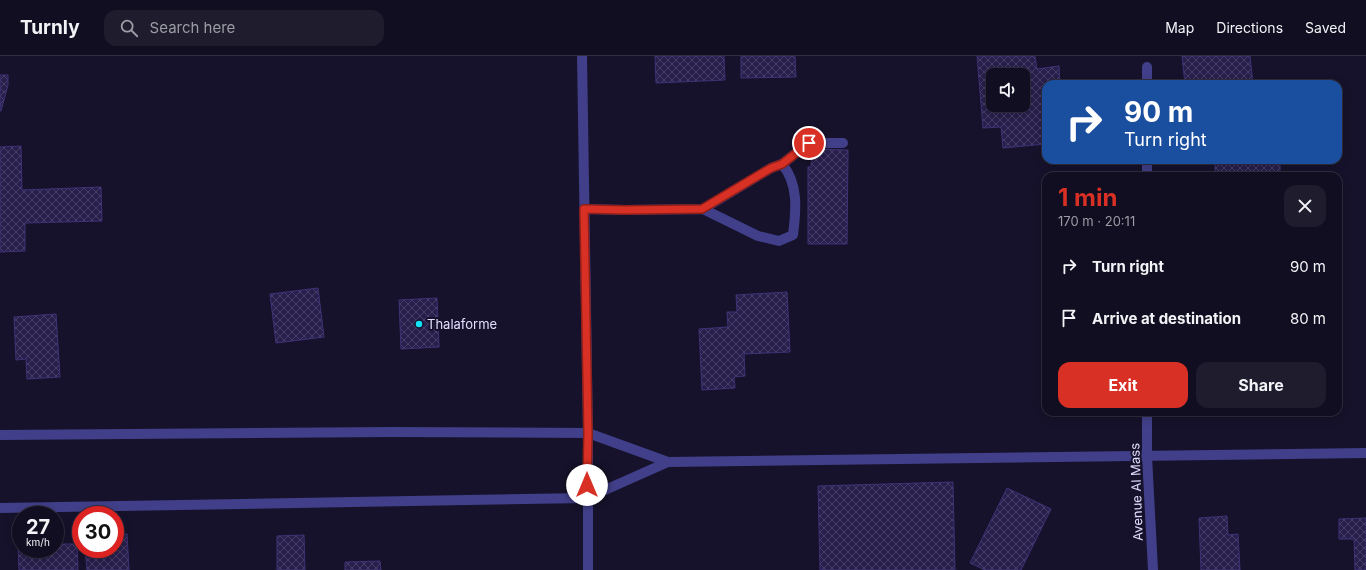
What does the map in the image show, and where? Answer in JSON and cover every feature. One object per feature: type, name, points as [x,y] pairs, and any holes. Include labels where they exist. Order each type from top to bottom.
[{"type":"street","points":[[582,56],[588,433],[588,570]]},
{"type":"street","points":[[1147,67],[1147,80]]},
{"type":"street","points":[[702,209],[771,168],[782,164],[809,143],[843,143]]},
{"type":"street","points":[[584,209],[702,209],[758,236],[779,241],[793,235],[796,210],[793,184],[789,172],[782,164]]},
{"type":"street","name":"Avenue Al Mass","points":[[1147,416],[1147,456],[1153,570]]},
{"type":"street","points":[[0,435],[383,432],[588,433],[668,462],[1366,453]]},
{"type":"street","points":[[0,508],[587,498],[668,462]]},
{"type":"building","points":[[655,56],[724,56],[725,80],[656,83]]},
{"type":"building","points":[[741,56],[795,56],[796,77],[741,78]]},
{"type":"building","points":[[977,56],[1035,56],[1037,69],[1059,66],[1060,80],[1042,80],[1042,144],[1003,148],[1001,127],[983,128]]},
{"type":"building","points":[[1182,56],[1250,56],[1253,80],[1185,80]]},
{"type":"building","points":[[0,75],[8,75],[8,85],[1,111],[0,111]]},
{"type":"building","points":[[21,146],[22,190],[101,187],[102,221],[25,223],[25,251],[0,252],[0,147]]},
{"type":"building","points":[[812,149],[848,150],[847,244],[808,244],[808,167],[811,167]]},
{"type":"building","points":[[1215,164],[1280,164],[1280,172],[1215,172]]},
{"type":"building","points":[[318,288],[324,337],[276,343],[270,294]]},
{"type":"building","points":[[787,292],[790,352],[744,354],[745,376],[734,377],[735,388],[702,390],[699,329],[728,327],[727,312],[737,312],[736,295]]},
{"type":"building","name":"Thalaforme","points":[[437,298],[439,347],[401,349],[399,300]]},
{"type":"building","points":[[56,314],[60,377],[27,379],[26,359],[16,360],[14,317]]},
{"type":"building","points":[[953,482],[955,570],[820,570],[818,486]]},
{"type":"building","points":[[1007,488],[1051,509],[1021,570],[985,570],[970,563]]},
{"type":"building","points":[[1227,516],[1228,535],[1238,534],[1240,570],[1201,570],[1199,518]]},
{"type":"building","points":[[1366,518],[1366,570],[1355,570],[1354,539],[1339,539],[1339,519]]},
{"type":"building","points":[[124,534],[127,534],[129,570],[87,570],[86,558],[124,558]]},
{"type":"building","points":[[304,535],[305,570],[277,570],[277,536]]},
{"type":"building","points":[[64,544],[72,544],[72,558],[78,558],[78,570],[19,570],[18,558],[64,558]]},
{"type":"building","points":[[380,561],[381,570],[345,570],[345,562]]},
{"type":"place","name":"Thalaforme","points":[[419,324]]},
{"type":"route","points":[[587,485],[588,433],[584,209],[702,209],[771,168],[782,164],[809,143]]}]
